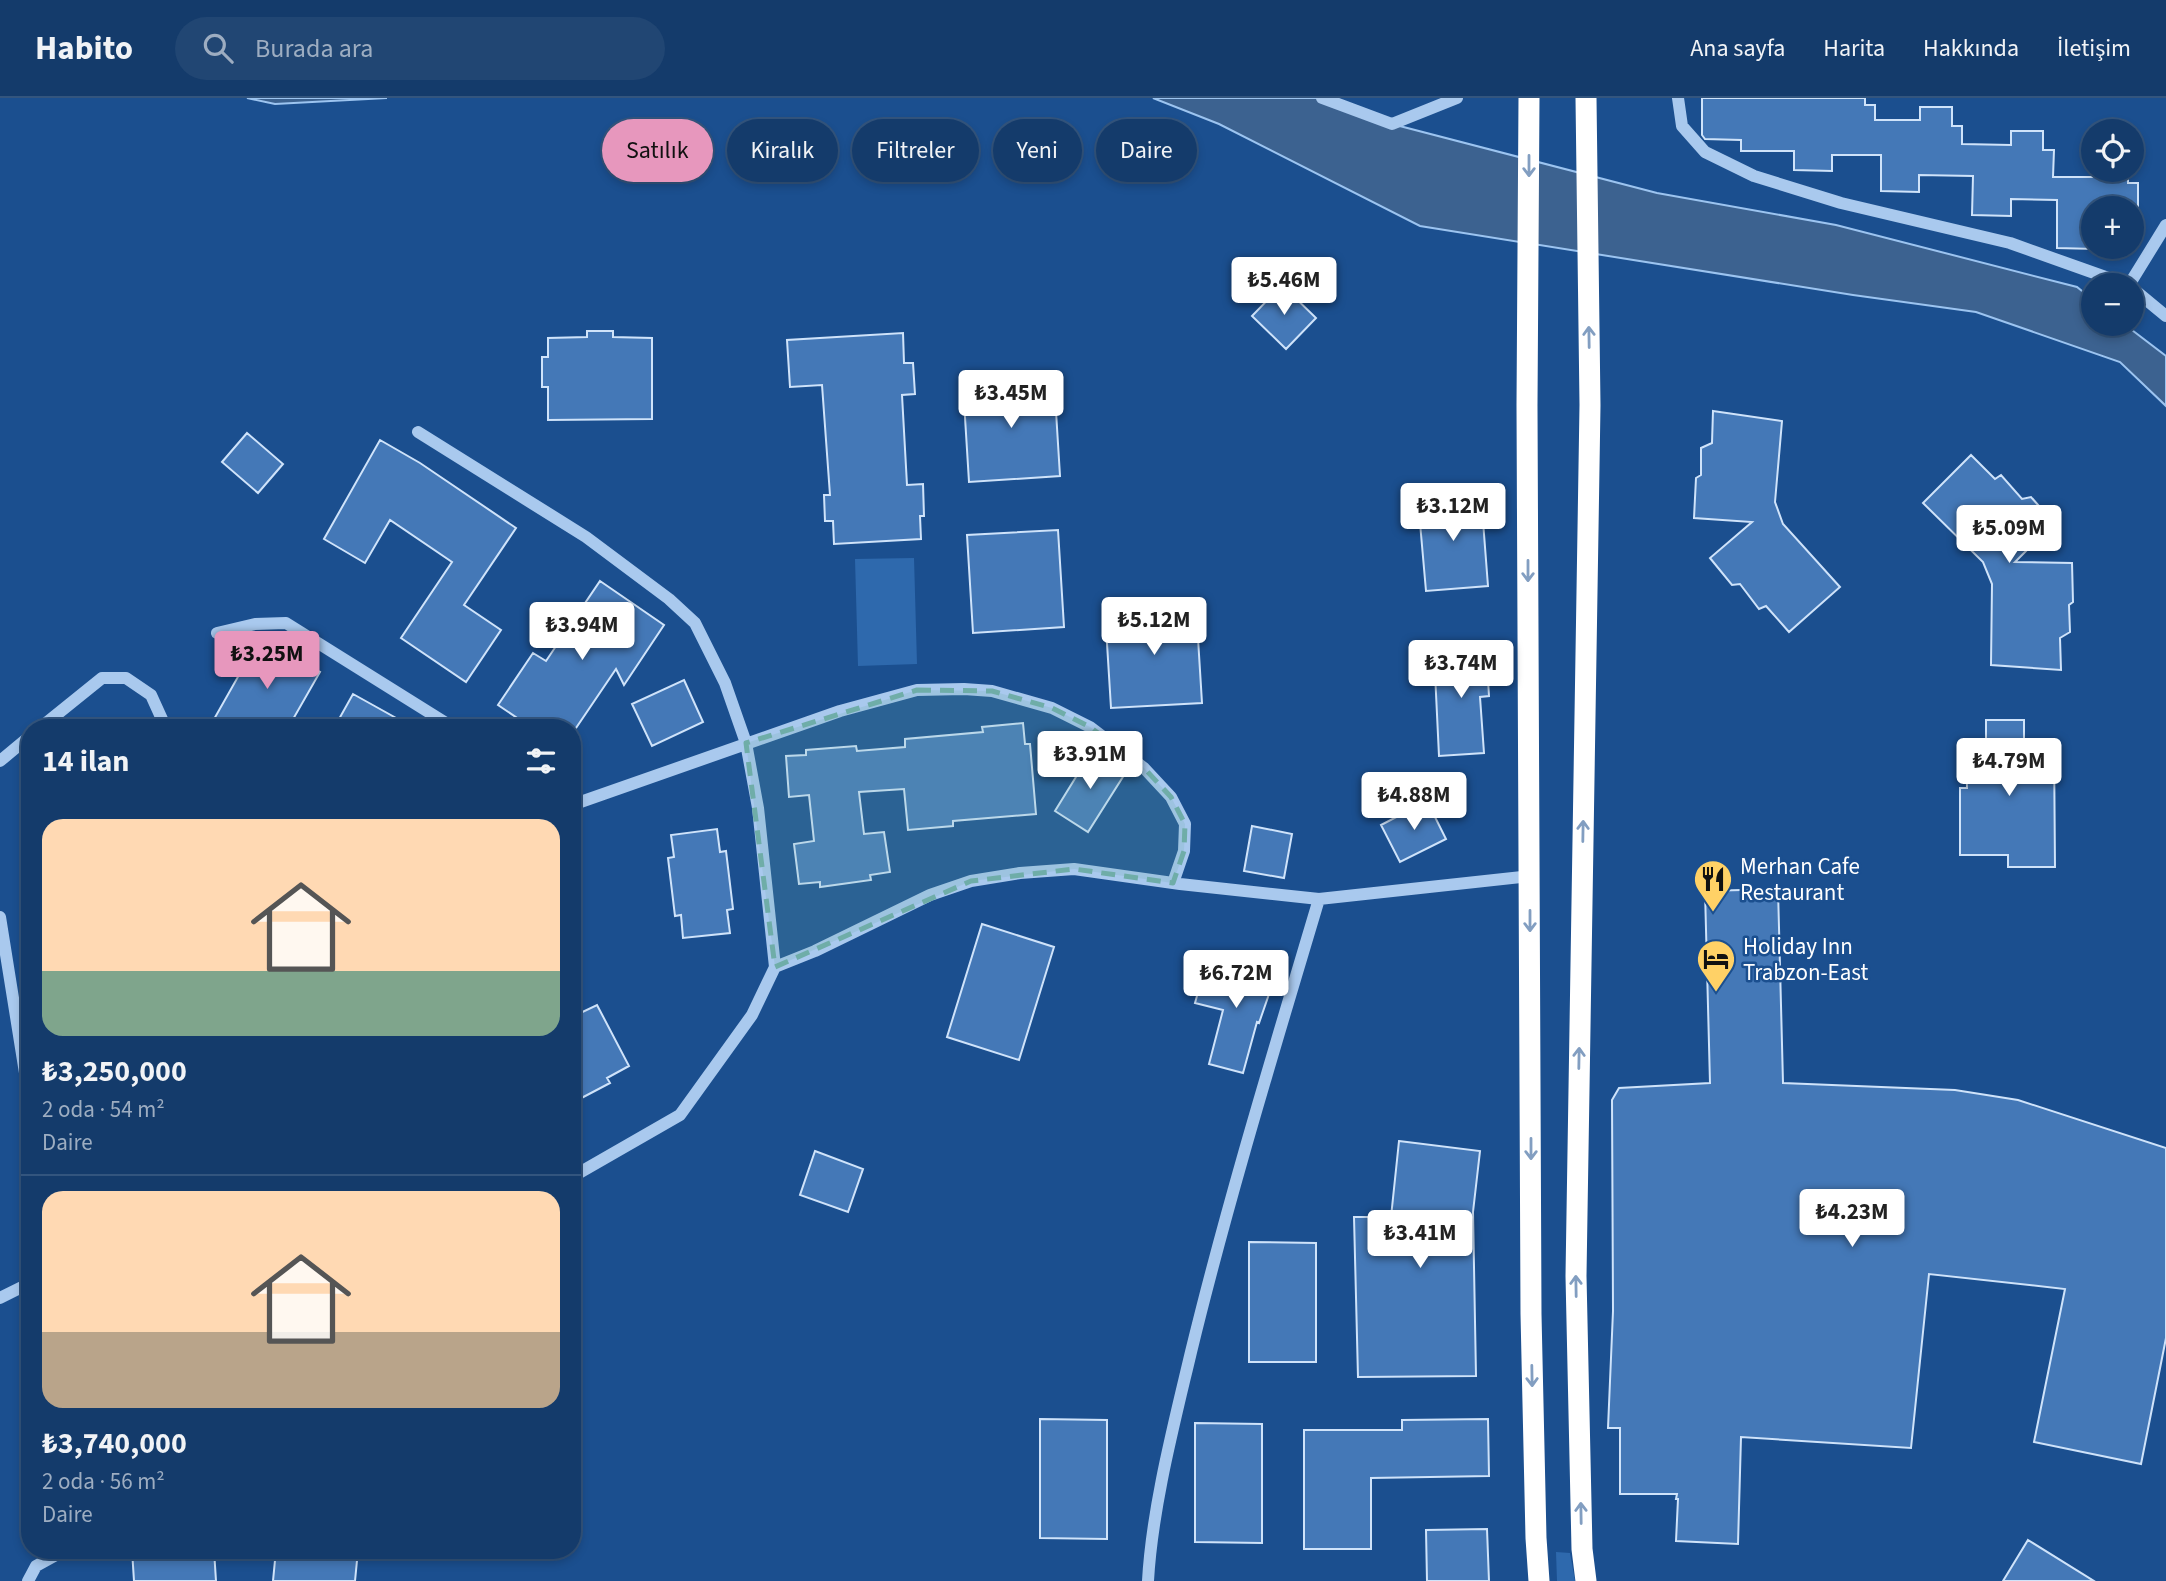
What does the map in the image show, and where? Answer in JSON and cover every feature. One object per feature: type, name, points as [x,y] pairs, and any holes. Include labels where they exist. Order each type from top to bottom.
[{"type":"highway","points":[[1586,98],[1590,405],[1576,1276],[1581,1549],[1586,1581]]},
{"type":"highway","points":[[1527,104],[1531,1314],[1539,1581]]},
{"type":"street","points":[[1322,98],[1391,124],[1457,98]]},
{"type":"street","points":[[1678,98],[1682,126],[1705,152],[1754,176],[1841,203],[2010,243],[2093,273]]},
{"type":"street","points":[[2137,273],[2166,226]]},
{"type":"street","points":[[2144,298],[2166,316]]},
{"type":"street","points":[[418,432],[586,537],[669,598],[695,623],[725,683],[746,743],[758,808],[775,967],[752,1015],[680,1115],[581,1172]]},
{"type":"street","points":[[217,633],[255,624],[286,623],[440,719]]},
{"type":"street","points":[[51,719],[103,678],[126,678],[152,695],[162,719]]},
{"type":"street","points":[[581,802],[840,711],[917,690],[992,691],[1052,708],[1090,727],[1144,768],[1171,797],[1185,824],[1184,850],[1173,883]]},
{"type":"street","points":[[0,761],[21,744]]},
{"type":"street","points":[[775,967],[815,951],[930,895],[971,881],[1020,873],[1074,869],[1318,899],[1530,876]]},
{"type":"street","points":[[1148,1581],[1150,1549],[1179,1405],[1217,1245],[1318,899]]},
{"type":"street","points":[[0,917],[21,1048]]},
{"type":"street","points":[[0,1298],[21,1288]]},
{"type":"street","points":[[28,1581],[36,1566],[49,1559]]},
{"type":"highlighted area","points":[[917,690],[992,691],[1052,708],[1090,727],[1144,768],[1171,797],[1185,824],[1184,851],[1173,883],[1074,869],[971,881],[775,967],[746,743]]},
{"type":"shaded area","points":[[247,98],[387,98],[275,104]]},
{"type":"shaded area","points":[[1153,98],[1322,98],[1392,124],[1657,193],[1836,225],[2077,287],[2081,290],[2081,336],[2140,336],[2166,356],[2166,406],[2120,362],[1976,312],[1420,226],[1219,124]]},
{"type":"shaded area","points":[[914,558],[917,664],[858,666],[855,559]]},
{"type":"shaded area","points":[[1556,1552],[1570,1553],[1575,1581],[1557,1581]]},
{"type":"building","points":[[1702,98],[1865,98],[1865,105],[1875,105],[1875,120],[1920,120],[1920,107],[1952,107],[1952,126],[1962,126],[1962,144],[2011,145],[2011,131],[2043,131],[2043,150],[2054,150],[2053,177],[2081,177],[2081,182],[2138,183],[2138,196],[2081,196],[2081,249],[2057,248],[2057,200],[2011,199],[2011,216],[1972,215],[1973,176],[1919,175],[1919,192],[1881,191],[1881,155],[1832,155],[1832,171],[1794,170],[1794,151],[1741,151],[1741,140],[1705,139],[1702,135]]},
{"type":"building","points":[[1282,285],[1316,318],[1286,349],[1252,316]]},
{"type":"building","points":[[587,331],[613,331],[613,337],[652,338],[652,419],[548,420],[548,387],[542,387],[542,357],[548,357],[548,338],[587,337]]},
{"type":"building","points":[[903,333],[904,363],[913,363],[915,394],[902,395],[907,485],[923,484],[924,516],[920,516],[921,539],[834,544],[833,521],[825,521],[824,495],[830,495],[822,385],[790,387],[787,340]]},
{"type":"building","points":[[1054,379],[1060,476],[969,482],[963,385]]},
{"type":"building","points":[[1713,411],[1782,421],[1775,502],[1783,524],[1840,587],[1789,632],[1766,606],[1759,609],[1740,584],[1732,585],[1710,558],[1752,522],[1694,518],[1696,478],[1701,475],[1701,448],[1712,443]]},
{"type":"building","points":[[247,433],[283,464],[258,493],[222,462]]},
{"type":"building","points":[[380,440],[420,463],[516,528],[464,605],[501,630],[466,682],[401,638],[452,562],[390,520],[365,563],[324,539]]},
{"type":"building","points":[[1971,455],[1995,479],[2001,475],[2022,499],[2031,497],[2054,523],[2015,562],[2072,563],[2073,602],[2069,605],[2070,632],[2060,638],[2061,670],[1991,665],[1992,584],[1983,562],[1923,503]]},
{"type":"building","points":[[1481,495],[1488,586],[1426,591],[1418,500]]},
{"type":"building","points":[[1058,530],[1064,627],[973,633],[967,535]]},
{"type":"building","points":[[600,581],[664,625],[624,685],[616,669],[581,721],[519,719],[498,705],[533,653],[546,661]]},
{"type":"building","points":[[1196,606],[1202,703],[1111,708],[1105,611]]},
{"type":"building","points":[[260,638],[320,672],[293,719],[214,719]]},
{"type":"building","points":[[1486,649],[1489,696],[1480,697],[1484,753],[1439,756],[1434,652]]},
{"type":"building","points":[[684,680],[703,722],[652,746],[632,704]]},
{"type":"building","points":[[353,694],[398,719],[339,719]]},
{"type":"building","points":[[1986,720],[2024,720],[2024,743],[2054,743],[2055,867],[2008,867],[2008,855],[1960,855],[1960,788],[1967,788],[1966,742],[1986,742]]},
{"type":"building","points":[[1023,723],[1025,744],[1030,744],[1036,814],[953,821],[953,826],[908,830],[904,789],[859,792],[864,834],[884,832],[890,872],[870,875],[871,880],[820,887],[820,882],[799,884],[794,844],[814,841],[809,795],[789,797],[786,756],[806,755],[806,750],[856,746],[857,751],[905,747],[905,739],[983,732],[982,727]]},
{"type":"building","points":[[1092,751],[1126,772],[1088,832],[1055,811]]},
{"type":"building","points":[[1427,801],[1446,839],[1400,862],[1381,825]]},
{"type":"building","points":[[1252,826],[1292,834],[1284,878],[1244,871]]},
{"type":"building","points":[[717,829],[720,852],[726,851],[733,909],[727,910],[730,933],[683,938],[681,915],[675,916],[668,858],[674,857],[671,835]]},
{"type":"building","points":[[1778,889],[1783,1083],[1955,1090],[2018,1100],[2166,1148],[2166,1338],[2141,1464],[2034,1442],[2065,1289],[1929,1274],[1911,1448],[1741,1437],[1738,1544],[1676,1541],[1677,1494],[1620,1494],[1620,1428],[1608,1428],[1613,1311],[1612,1100],[1619,1088],[1710,1083],[1705,891]]},
{"type":"building","points":[[982,924],[1054,947],[1019,1060],[947,1037]]},
{"type":"building","points":[[1232,959],[1276,974],[1259,1023],[1257,1022],[1243,1073],[1209,1064],[1223,1010],[1195,1003],[1204,971],[1226,977]]},
{"type":"building","points":[[597,1005],[629,1066],[607,1078],[610,1083],[581,1098],[581,1013]]},
{"type":"building","points":[[1399,1141],[1480,1151],[1473,1212],[1476,1376],[1358,1377],[1354,1217],[1391,1217]]},
{"type":"building","points":[[815,1151],[863,1169],[848,1212],[800,1195]]},
{"type":"building","points":[[1249,1242],[1316,1243],[1316,1362],[1249,1362]]},
{"type":"building","points":[[1040,1419],[1107,1420],[1107,1539],[1040,1538]]},
{"type":"building","points":[[1488,1419],[1489,1476],[1371,1478],[1371,1549],[1304,1549],[1304,1430],[1402,1430],[1402,1420]]},
{"type":"building","points":[[1195,1423],[1262,1424],[1262,1543],[1195,1542]]},
{"type":"building","points":[[1487,1529],[1489,1581],[1427,1581],[1426,1530]]},
{"type":"building","points":[[2028,1540],[2094,1581],[2003,1581]]},
{"type":"building","points":[[133,1559],[215,1559],[216,1581],[134,1581]]},
{"type":"building","points":[[275,1559],[357,1559],[355,1581],[273,1581]]},
{"type":"place","name":"Merhan Cafe Restaurant","points":[[1713,913]]},
{"type":"place","name":"Holiday Inn Trabzon-East","points":[[1716,993]]}]
